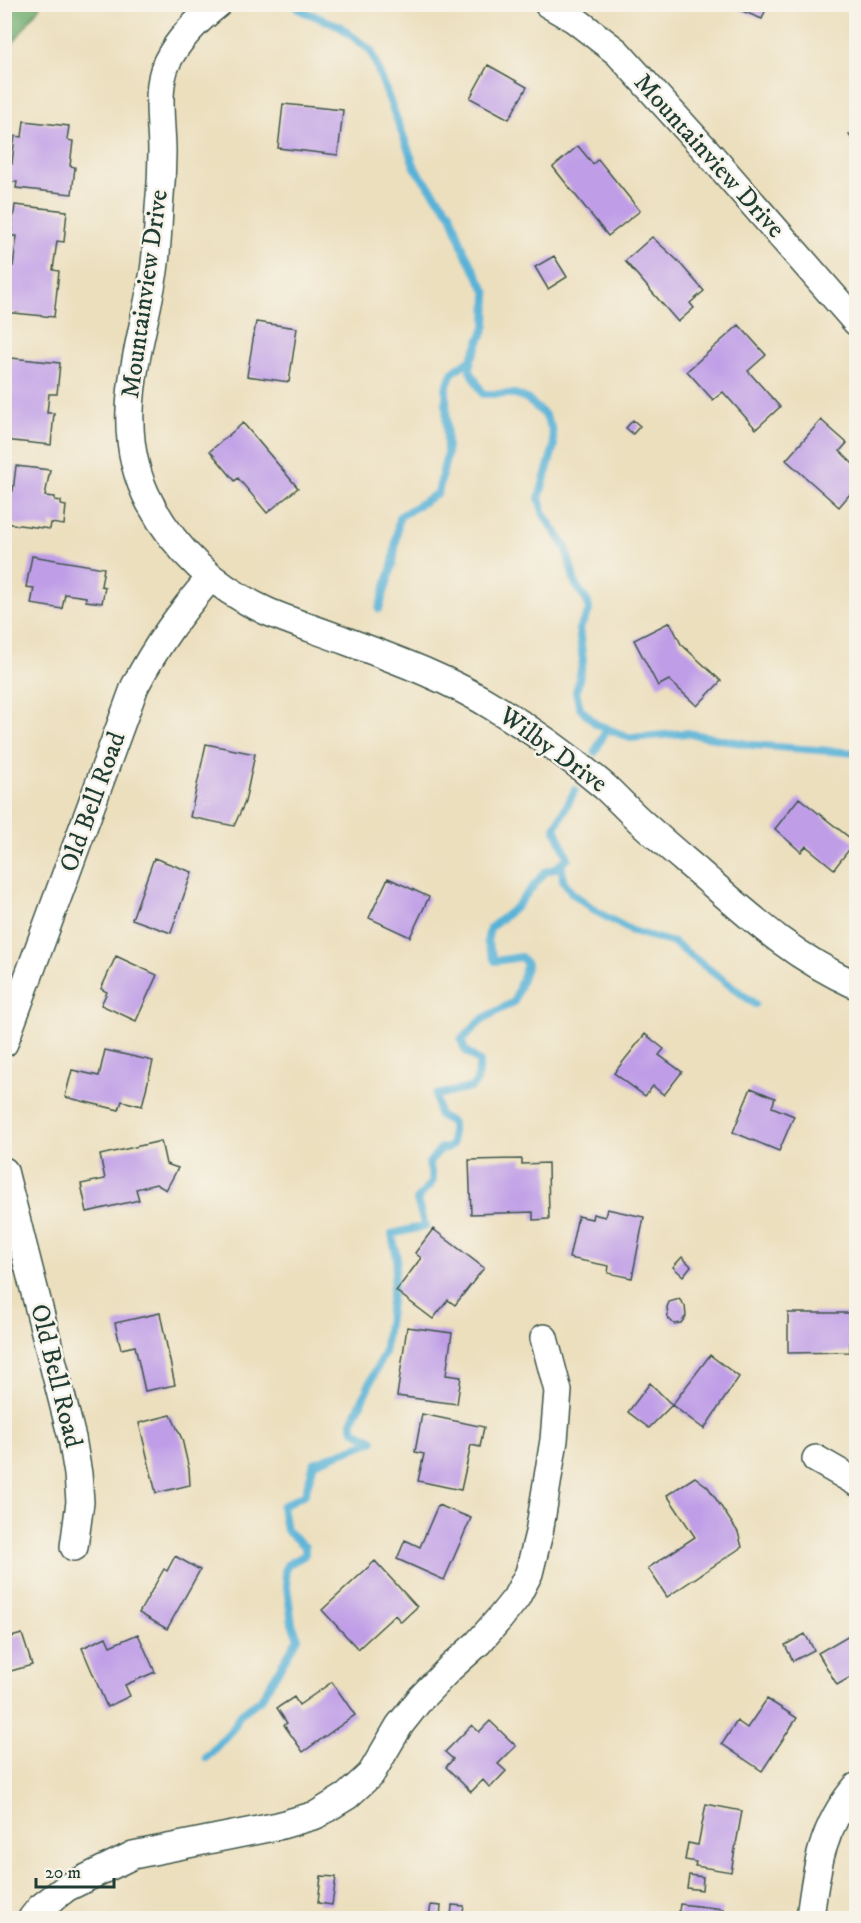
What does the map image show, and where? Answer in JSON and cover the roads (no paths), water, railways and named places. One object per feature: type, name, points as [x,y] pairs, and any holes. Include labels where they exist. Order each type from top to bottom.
[{"type":"street","name":"Mountainview Drive","points":[[211,577],[184,553],[149,502],[135,470],[128,425],[135,359],[154,269],[162,155],[162,79],[167,63],[180,41],[218,4]]},
{"type":"street","name":"Mountainview Drive","points":[[548,4],[574,19],[617,52],[856,322]]},
{"type":"street","name":"Wilby Drive","points":[[211,577],[265,610],[417,668],[494,707],[534,733],[606,788],[764,930],[811,962],[856,985]]},
{"type":"street","name":"Old Bell Road","points":[[4,1043],[135,686],[151,655],[176,618],[211,577]]},
{"type":"street","name":"Old Bell Road","points":[[4,1171],[72,1438],[80,1502],[74,1547]]},
{"type":"street","points":[[32,1918],[40,1908],[66,1888],[133,1855],[278,1826],[316,1815],[347,1796],[370,1774],[399,1726],[420,1698],[478,1643],[500,1618],[516,1598],[529,1573],[541,1521],[554,1440],[558,1391],[544,1338]]},
{"type":"street","points":[[816,1459],[856,1482]]},
{"type":"street","points":[[810,1918],[816,1869],[827,1834],[847,1797],[856,1787]]},
{"type":"waterway","points":[[294,4],[300,10],[339,26],[371,51],[416,170],[451,214],[464,251],[487,293],[486,325],[476,349],[471,359],[452,373],[446,388],[447,454],[438,493],[399,517],[393,563],[379,609]]},
{"type":"waterway","points":[[471,359],[470,371],[483,394],[515,394],[527,399],[545,415],[552,429],[554,446],[539,498],[544,515],[566,548],[575,583],[588,603],[589,611],[579,629],[583,661],[576,692],[580,708],[596,724],[630,738],[687,733],[752,745],[856,753]]},
{"type":"waterway","points":[[595,752],[607,728]]},
{"type":"waterway","points":[[206,1758],[235,1726],[239,1715],[261,1699],[298,1638],[292,1624],[285,1572],[287,1565],[305,1555],[305,1547],[286,1530],[282,1506],[305,1494],[314,1463],[373,1441],[354,1430],[352,1422],[384,1353],[397,1259],[392,1234],[425,1226],[417,1200],[433,1181],[429,1163],[441,1148],[447,1149],[452,1144],[452,1123],[439,1115],[436,1095],[471,1088],[477,1081],[480,1062],[465,1050],[461,1040],[484,1018],[514,1002],[527,964],[521,957],[495,961],[487,942],[490,928],[515,908],[545,872],[556,868],[568,858],[555,828],[575,790]]},
{"type":"waterway","points":[[556,868],[562,867],[563,880],[572,893],[599,913],[632,931],[674,943],[755,1004]]}]
